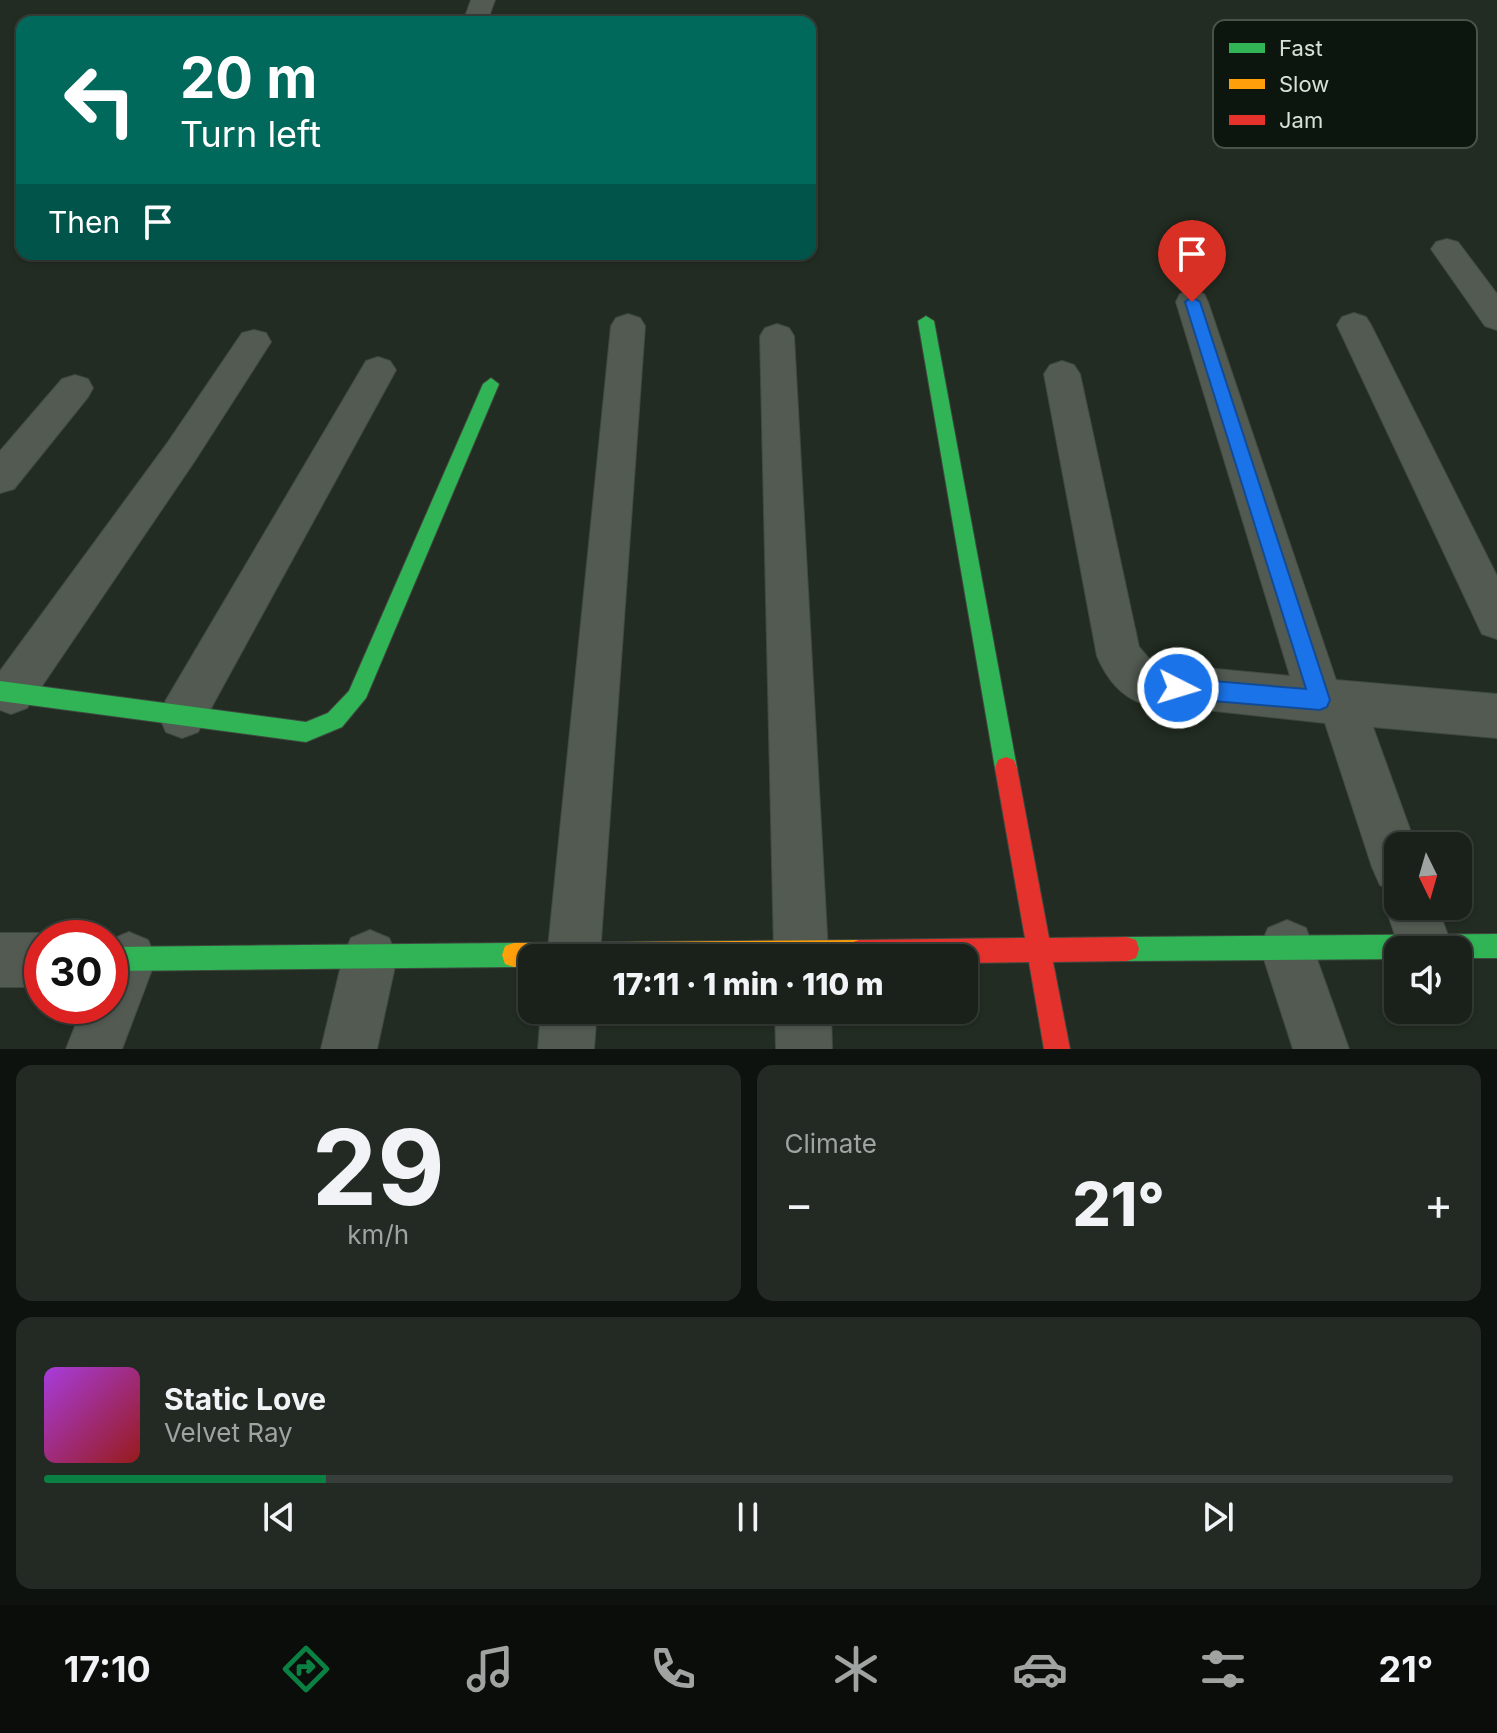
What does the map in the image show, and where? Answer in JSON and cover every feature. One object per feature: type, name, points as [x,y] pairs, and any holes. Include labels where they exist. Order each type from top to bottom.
[{"type":"street","points":[[1447,249],[1497,318]]},
{"type":"street","points":[[1192,302],[1330,701],[1384,833]]},
{"type":"street","points":[[926,321],[1057,1049]]},
{"type":"street","points":[[1354,325],[1497,620]]},
{"type":"street","points":[[574,944],[628,326]]},
{"type":"street","points":[[777,336],[801,944]]},
{"type":"street","points":[[254,342],[181,452],[5,692],[306,732],[327,727],[342,717],[356,698],[491,384]]},
{"type":"street","points":[[182,716],[378,370]]},
{"type":"street","points":[[1062,374],[1119,656],[1141,682],[1497,716]]},
{"type":"street","points":[[0,478],[75,388]]},
{"type":"street","points":[[978,951],[1287,947],[1418,926],[1497,946]]},
{"type":"street","points":[[1287,947],[1321,1049]]},
{"type":"street","points":[[128,959],[518,956]]},
{"type":"street","points":[[349,1049],[370,957]]},
{"type":"street","points":[[0,960],[24,960]]},
{"type":"street","points":[[94,1049],[101,1024]]},
{"type":"street","points":[[566,1049],[568,1024]]},
{"type":"street","points":[[803,1024],[804,1049]]},
{"type":"traffic: fast","points":[[926,321],[1006,768]]},
{"type":"traffic: fast","points":[[0,691],[306,732],[335,720],[356,698],[491,384]]},
{"type":"traffic: fast","points":[[1127,949],[1497,946]]},
{"type":"traffic: fast","points":[[128,959],[514,955]]},
{"type":"traffic: slow","points":[[514,955],[518,955]]},
{"type":"traffic: jam","points":[[1006,768],[1057,1049]]},
{"type":"traffic: jam","points":[[978,951],[1127,949]]},
{"type":"route","points":[[1178,688],[1320,700],[1192,302]]}]
